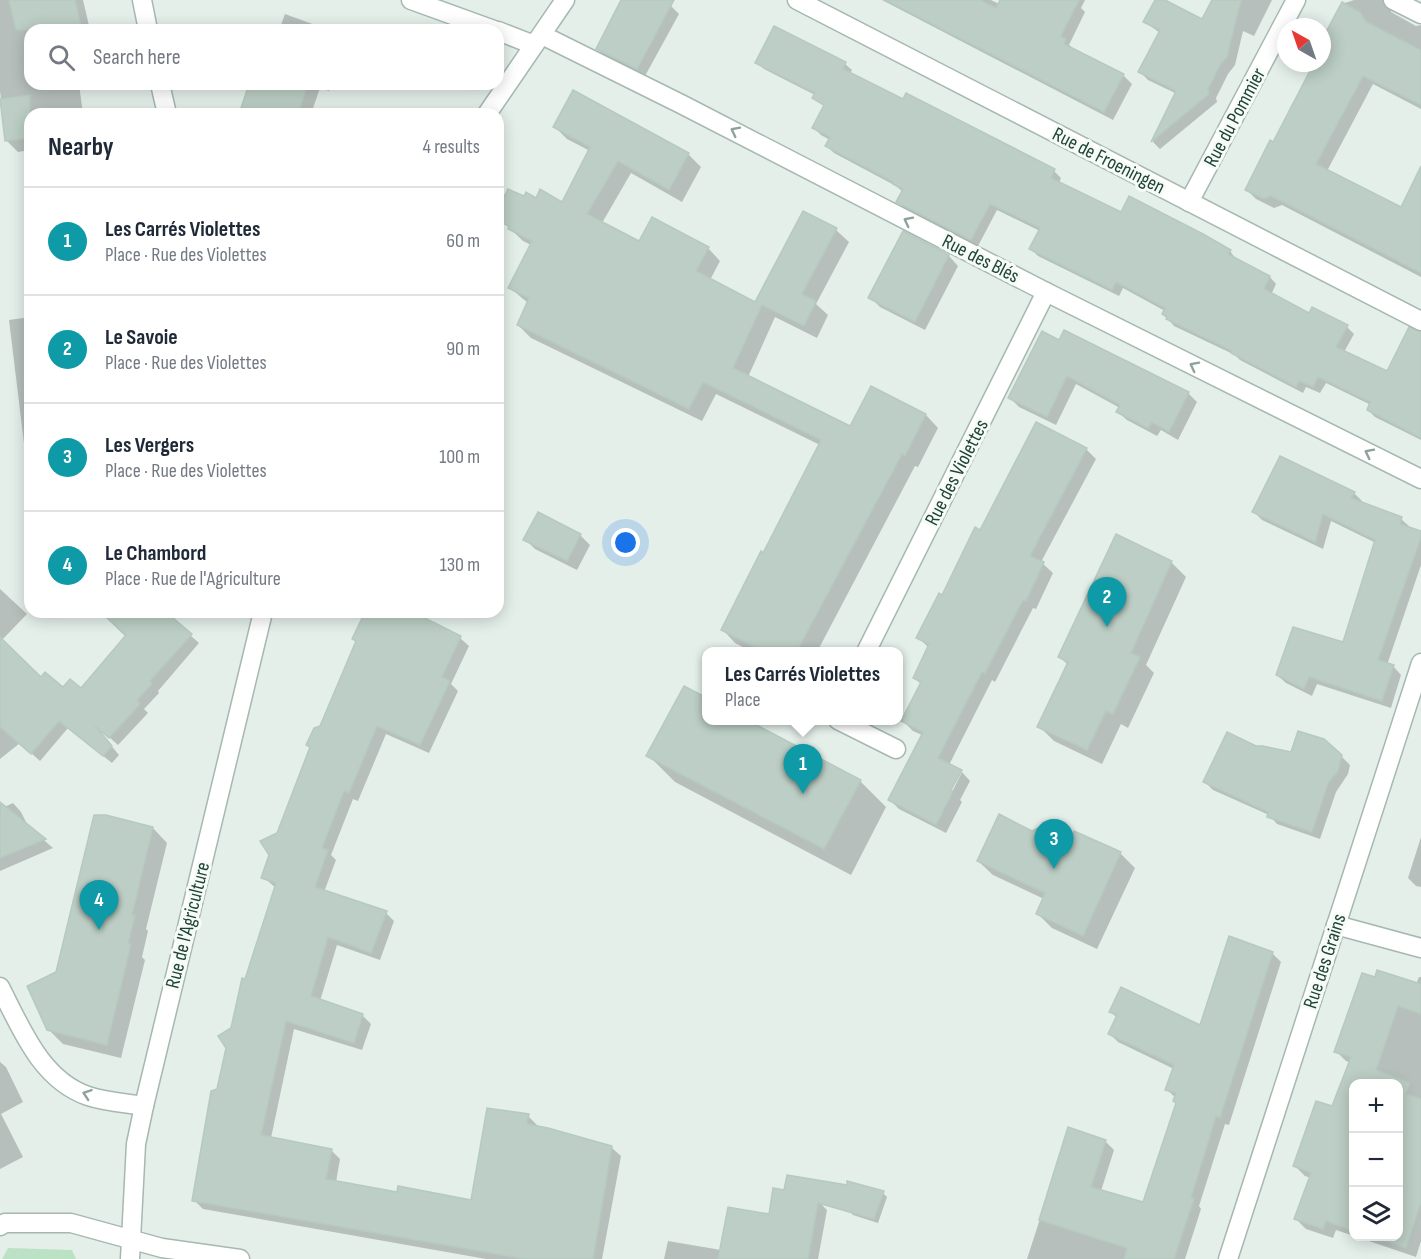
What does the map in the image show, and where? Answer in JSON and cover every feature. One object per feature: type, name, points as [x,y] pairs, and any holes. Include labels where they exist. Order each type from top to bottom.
[{"type":"street","points":[[142,0],[147,24]]},
{"type":"street","name":"Rue des Blés","points":[[411,0],[477,24]]},
{"type":"street","points":[[504,88],[565,0]]},
{"type":"street","name":"Rue de Froeningen","points":[[797,0],[1421,321]]},
{"type":"street","name":"Rue du Pommier","points":[[1190,202],[1296,0]]},
{"type":"street","points":[[1393,0],[1421,14]]},
{"type":"street","name":"Rue des Blés","points":[[504,33],[538,40],[681,104],[1046,292],[1421,479]]},
{"type":"street","points":[[161,90],[166,108]]},
{"type":"street","points":[[490,108],[503,90]]},
{"type":"street","name":"Rue des Violettes","points":[[868,647],[1046,292]]},
{"type":"street","name":"Rue de l'Agriculture","points":[[130,1250],[136,1144],[262,618]]},
{"type":"street","name":"Rue des Grains","points":[[1228,1259],[1421,663]]},
{"type":"street","points":[[848,725],[896,749]]},
{"type":"street","points":[[1336,926],[1421,948]]},
{"type":"street","points":[[0,987],[35,1054],[66,1086],[89,1096],[144,1106]]},
{"type":"street","points":[[3,1225],[71,1223],[130,1250],[162,1248],[240,1259]]},
{"type":"green space","points":[[8,1248],[72,1250],[76,1259],[2,1259]]},
{"type":"building","points":[[9,0],[75,0],[81,24],[24,24],[24,30],[16,30]]},
{"type":"building","points":[[621,0],[674,0],[637,69],[596,49]]},
{"type":"building","points":[[885,0],[980,0],[996,8],[1000,0],[1079,0],[1061,36],[1066,39],[1064,44],[1124,74],[1104,112]]},
{"type":"building","points":[[1155,0],[1165,0],[1202,19],[1212,0],[1241,0],[1227,57],[1220,65],[1208,89],[1209,94],[1151,142],[1176,91],[1138,72],[1160,30],[1143,22]]},
{"type":"building","points":[[1342,2],[1360,12],[1366,22],[1421,50],[1421,105],[1363,76],[1316,164],[1401,207],[1421,166],[1421,273],[1271,196],[1264,199],[1245,190],[1270,140],[1273,142],[1309,72],[1331,72],[1331,23]]},
{"type":"building","points":[[774,26],[846,62],[843,69],[903,99],[906,93],[1055,169],[1051,178],[1121,212],[1129,196],[1203,234],[1231,250],[1228,254],[1270,276],[1264,289],[1309,313],[1312,307],[1348,325],[1336,347],[1387,371],[1409,327],[1421,332],[1421,438],[1367,410],[1370,402],[1318,377],[1313,387],[1299,381],[1296,387],[1231,353],[1232,351],[1166,319],[1167,317],[1162,314],[1165,308],[1116,282],[1112,290],[1029,249],[1040,228],[990,204],[971,240],[896,202],[903,189],[825,146],[830,137],[812,128],[824,105],[812,98],[815,93],[755,63]]},
{"type":"building","points":[[247,90],[306,90],[300,108],[241,108]]},
{"type":"building","points":[[573,90],[689,153],[669,190],[618,161],[587,214],[639,241],[652,217],[709,247],[696,271],[755,302],[803,211],[837,228],[802,294],[816,301],[804,326],[762,305],[733,368],[850,426],[871,386],[926,414],[905,456],[902,454],[799,647],[754,647],[721,630],[821,440],[703,382],[689,409],[517,325],[529,298],[508,288],[532,241],[508,229],[509,226],[504,224],[504,197],[508,189],[524,196],[526,192],[536,198],[540,189],[562,202],[590,147],[553,127]]},
{"type":"building","points":[[30,95],[30,108],[24,108],[24,139],[5,141],[0,99]]},
{"type":"building","points":[[903,231],[949,255],[915,322],[868,298]]},
{"type":"building","points":[[1064,330],[1189,392],[1169,432],[1152,422],[1148,428],[1116,412],[1120,405],[1067,376],[1047,417],[1008,398],[1042,331],[1059,340]]},
{"type":"building","points":[[1036,422],[1087,448],[1030,556],[1044,562],[1026,601],[1023,600],[985,673],[982,672],[938,758],[962,770],[936,825],[888,800],[923,732],[903,722],[903,717],[921,682],[913,678],[929,644],[916,638],[939,593],[942,595],[975,527],[980,530]]},
{"type":"building","points":[[1280,456],[1355,492],[1351,498],[1402,517],[1400,524],[1421,531],[1421,537],[1378,660],[1394,665],[1382,701],[1309,677],[1304,689],[1276,675],[1293,627],[1343,642],[1375,540],[1323,514],[1315,542],[1252,512]]},
{"type":"building","points":[[538,512],[581,534],[567,561],[523,540]]},
{"type":"building","points":[[1116,534],[1172,561],[1131,653],[1140,657],[1113,714],[1106,711],[1087,750],[1037,727],[1068,662],[1058,657]]},
{"type":"building","points":[[108,618],[173,618],[192,634],[150,681],[152,684],[137,700],[140,704],[109,738],[95,726],[112,746],[103,756],[59,721],[31,754],[0,727],[0,637],[41,677],[45,672],[63,687],[70,679],[81,688],[126,635]]},
{"type":"building","points":[[362,618],[425,618],[461,636],[442,677],[450,681],[420,745],[377,726],[349,793],[344,791],[322,848],[328,850],[315,887],[387,911],[371,953],[328,937],[311,996],[363,1014],[354,1043],[286,1021],[261,1135],[332,1149],[326,1179],[397,1192],[398,1186],[471,1200],[487,1108],[529,1114],[527,1124],[612,1146],[593,1259],[525,1259],[192,1201],[211,1091],[217,1089],[226,1048],[218,1036],[231,1028],[242,978],[245,979],[276,883],[261,878],[269,855],[260,841],[277,833],[310,747],[306,745],[314,728],[320,726],[356,641],[352,639]]},
{"type":"building","points":[[684,686],[702,695],[702,725],[756,725],[861,780],[824,849],[646,756]]},
{"type":"building","points":[[1298,731],[1324,739],[1342,755],[1338,771],[1328,783],[1312,832],[1267,817],[1268,812],[1203,782],[1227,732],[1256,746],[1291,752]]},
{"type":"building","points":[[0,802],[46,839],[0,858]]},
{"type":"building","points":[[999,814],[1032,831],[1038,828],[1069,843],[1074,831],[1121,852],[1083,936],[1036,914],[1045,893],[977,861]]},
{"type":"building","points":[[94,815],[106,815],[153,827],[132,915],[135,915],[128,944],[131,944],[107,1045],[47,1030],[27,986],[56,972]]},
{"type":"building","points":[[1229,936],[1273,952],[1220,1118],[1216,1116],[1191,1198],[1194,1199],[1174,1259],[1124,1259],[1127,1248],[1039,1220],[1068,1127],[1106,1140],[1091,1187],[1143,1202],[1176,1103],[1173,1101],[1176,1093],[1165,1090],[1174,1065],[1108,1034],[1117,1015],[1109,1012],[1121,987],[1200,1025]]},
{"type":"building","points":[[1377,970],[1421,984],[1421,1014],[1398,1006],[1376,1070],[1400,1079],[1349,1079],[1349,1230],[1326,1221],[1323,1229],[1294,1219],[1311,1173],[1293,1166],[1316,1101],[1332,1106],[1351,1057],[1334,1052],[1362,973],[1375,977]]},
{"type":"building","points":[[1403,1080],[1410,1083],[1406,1094],[1421,1099],[1421,1202],[1406,1248],[1385,1241],[1403,1241]]},
{"type":"building","points":[[787,1175],[847,1185],[847,1181],[884,1191],[874,1219],[818,1203],[808,1259],[718,1259],[728,1207],[769,1214],[773,1188],[784,1190]]},
{"type":"place","name":"Le Savoie","points":[[1107,627]]},
{"type":"place","name":"Les Carrés Violettes","points":[[803,794]]},
{"type":"place","name":"Les Vergers","points":[[1054,869]]},
{"type":"place","name":"Le Chambord","points":[[99,930]]}]
